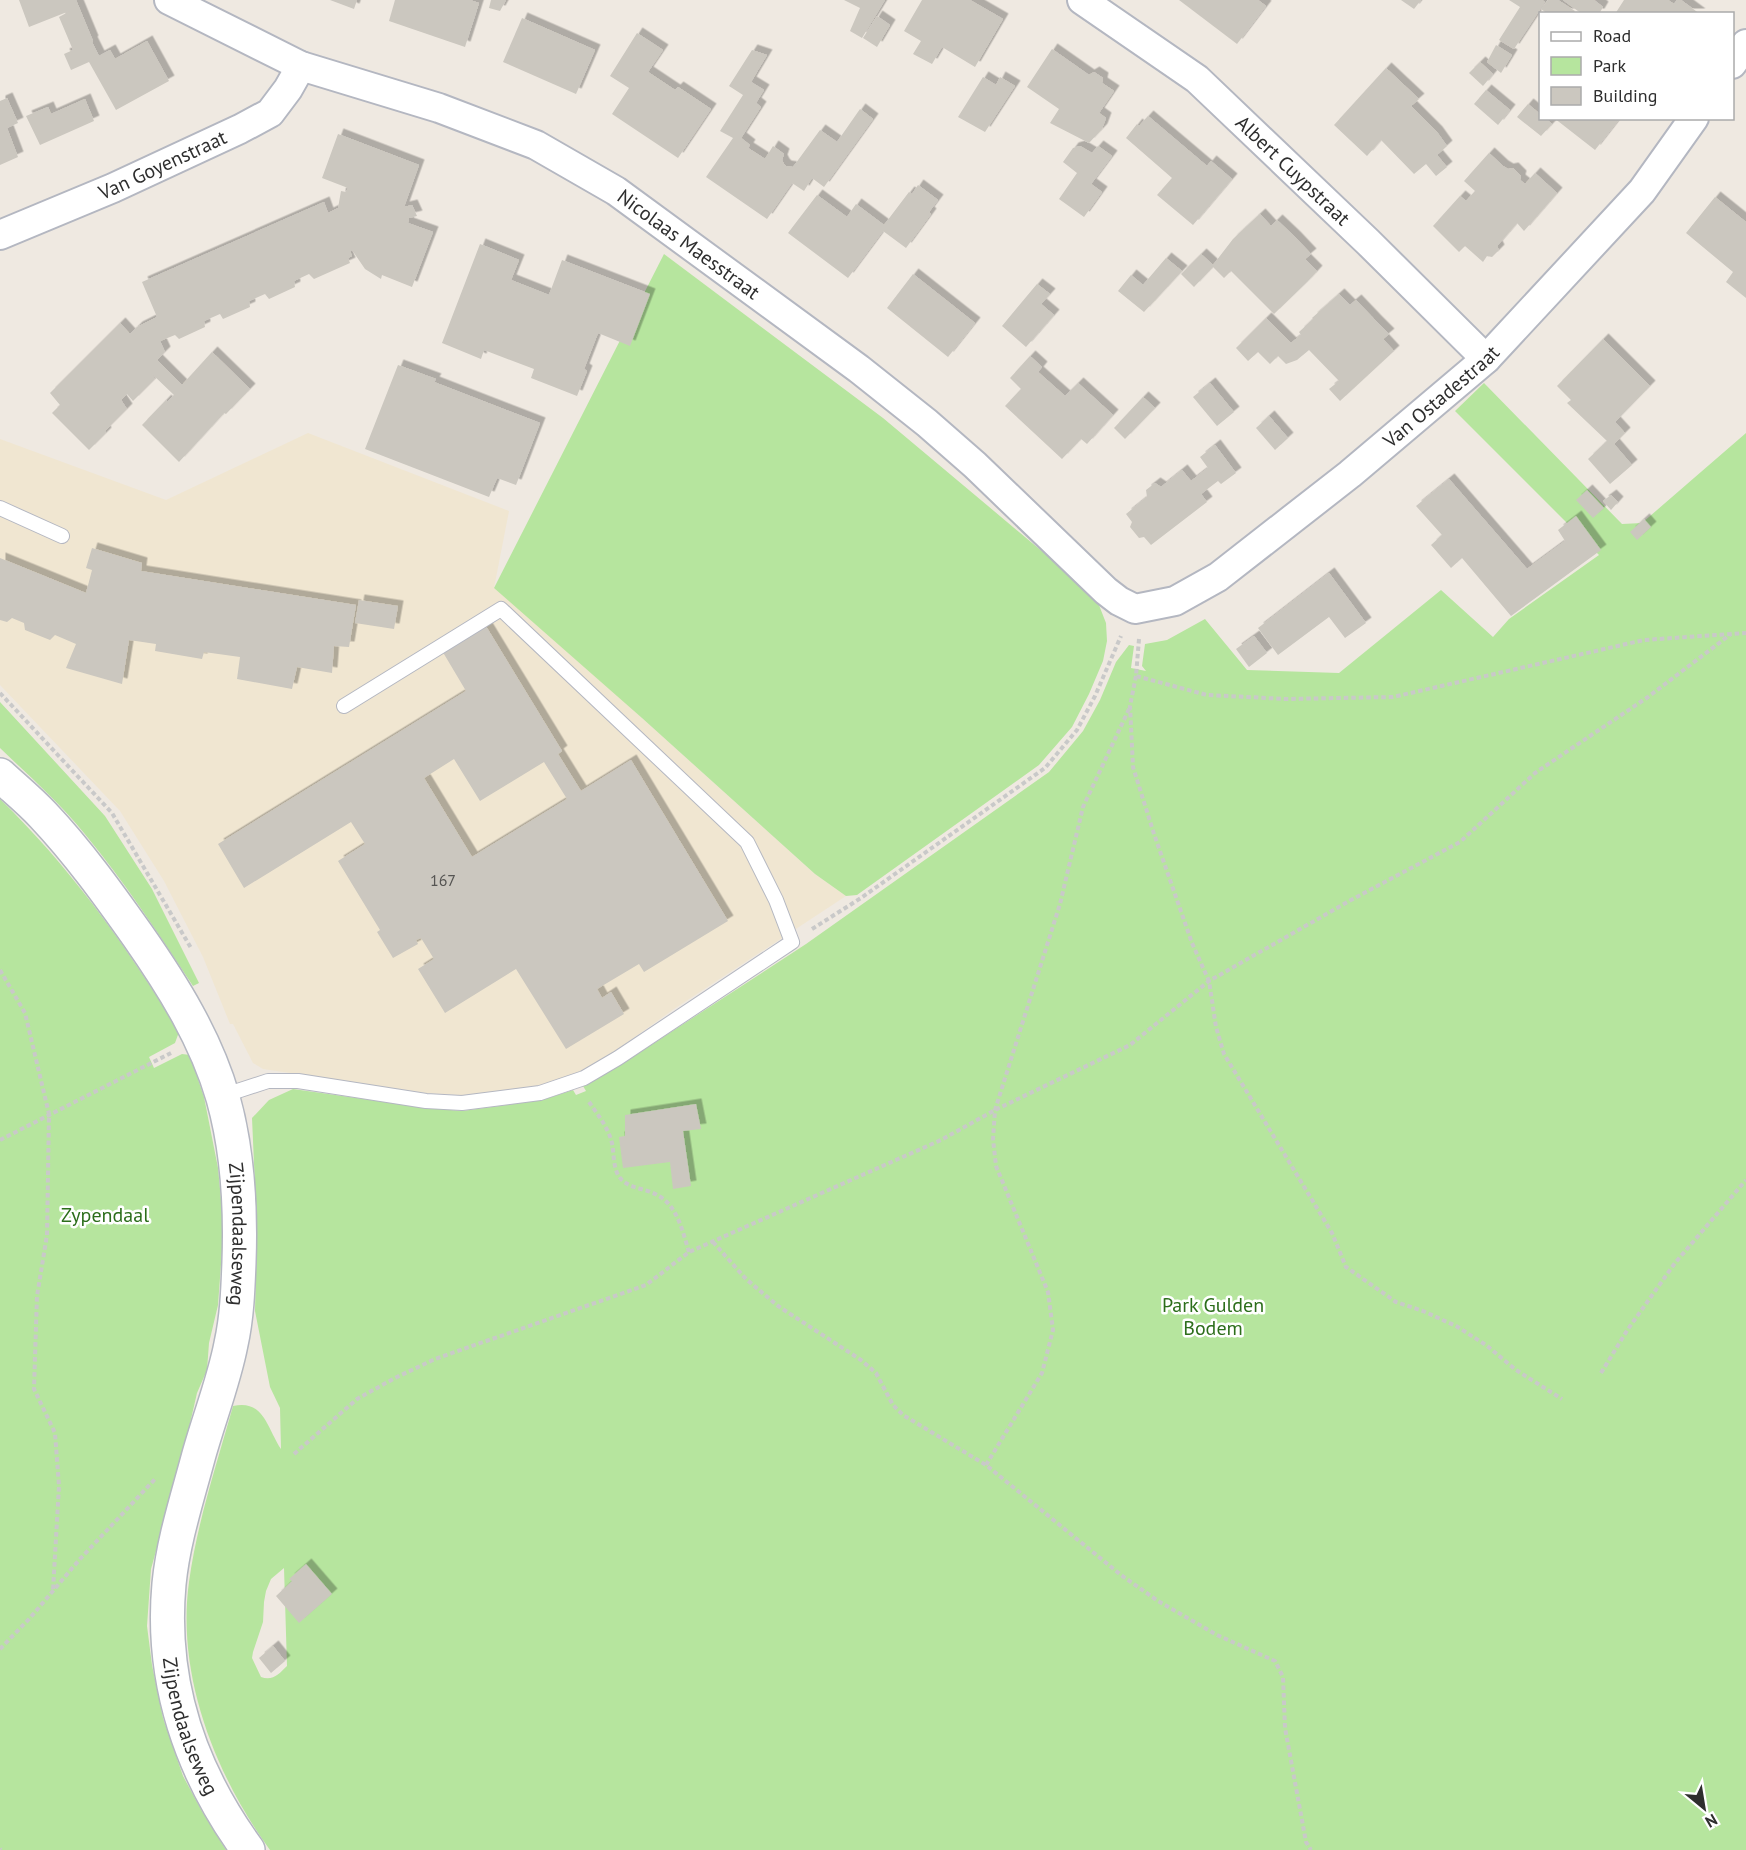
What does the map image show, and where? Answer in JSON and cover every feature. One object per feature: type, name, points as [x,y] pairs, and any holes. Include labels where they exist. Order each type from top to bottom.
[{"type":"main road","name":"Zijpendaalseweg","points":[[0,774],[43,815],[106,891],[163,972],[201,1038],[222,1096],[232,1137],[238,1178],[240,1222],[237,1297],[231,1345],[174,1548],[169,1583],[167,1625],[170,1663],[179,1711],[199,1768],[218,1804],[248,1850]]},
{"type":"street","name":"Nicolaas Maesstraat","points":[[169,0],[301,66],[439,108],[536,145],[616,191],[859,369],[927,423],[975,465],[1106,591],[1135,609]]},
{"type":"street","name":"Albert Cuypstraat","points":[[1082,0],[1197,79],[1368,242],[1486,359]]},
{"type":"street","points":[[1734,61],[1746,44]]},
{"type":"street","name":"Van Goyenstraat","points":[[0,235],[123,183],[270,113],[288,89],[301,66]]},
{"type":"street","name":"Van Ostadestraat","points":[[1135,609],[1175,601],[1218,577],[1350,474],[1486,359],[1642,191],[1693,120]]},
{"type":"lane","points":[[0,507],[62,536]]},
{"type":"lane","points":[[222,1096],[268,1081],[298,1081],[426,1101],[462,1103],[540,1093],[584,1078],[618,1058],[792,942],[776,900],[747,842],[501,609],[344,706]]},
{"type":"path","points":[[986,1465],[1042,1374],[1053,1330],[1048,1292],[996,1166],[993,1140],[995,1110],[1060,904],[1083,807],[1130,706],[1140,645],[1135,609]]},
{"type":"path","points":[[792,942],[861,898],[1045,768],[1077,730],[1135,609]]},
{"type":"path","points":[[1136,676],[1207,695],[1286,699],[1393,697],[1644,640],[1746,633]]},
{"type":"path","points":[[294,1454],[357,1399],[395,1378],[435,1359],[646,1285],[689,1252],[941,1140],[995,1110],[1130,1045],[1209,981],[1351,900],[1460,842],[1535,773],[1648,697],[1731,634]]},
{"type":"path","points":[[1130,706],[1134,767],[1154,834],[1192,943],[1209,981],[1216,1027],[1224,1054],[1332,1233],[1346,1267],[1396,1302],[1456,1326],[1486,1345],[1516,1370],[1562,1399]]},
{"type":"path","points":[[0,970],[25,1013],[50,1114],[47,1235],[37,1296],[34,1389],[55,1433],[59,1486],[53,1590]]},
{"type":"path","points":[[0,1140],[201,1038]]},
{"type":"path","points":[[574,1082],[603,1121],[608,1132],[618,1174],[627,1185],[659,1196],[669,1205],[678,1218],[689,1252]]},
{"type":"path","points":[[1601,1373],[1628,1329],[1676,1263],[1746,1180]]},
{"type":"path","points":[[712,1242],[746,1279],[778,1306],[861,1360],[876,1373],[893,1405],[903,1416],[986,1465],[1121,1575],[1158,1601],[1217,1635],[1275,1661],[1283,1677],[1285,1728],[1306,1842],[1311,1850]]},
{"type":"path","points":[[1,1648],[165,1468],[198,1457]]},
{"type":"shaded area","points":[[308,433],[509,511],[494,588],[523,606],[642,718],[815,874],[846,896],[674,1009],[614,1052],[579,1072],[559,1080],[492,1094],[461,1095],[426,1093],[263,1069],[253,1063],[233,1024],[230,1024],[203,957],[164,881],[120,811],[0,685],[0,439],[166,500]]},
{"type":"green space","points":[[664,254],[883,418],[1097,600],[1106,623],[1107,641],[1103,661],[1089,694],[1072,727],[1039,765],[857,895],[846,896],[815,874],[494,588]]},
{"type":"green space","name":"Park Gulden Bodem","points":[[1484,383],[1622,524],[1642,523],[1746,433],[1746,1850],[270,1850],[250,1821],[233,1790],[204,1724],[189,1653],[187,1617],[189,1582],[197,1538],[233,1406],[243,1405],[258,1411],[268,1424],[281,1449],[280,1408],[270,1387],[255,1311],[257,1232],[252,1118],[269,1100],[293,1089],[462,1111],[542,1100],[573,1090],[576,1095],[586,1091],[583,1086],[622,1064],[806,944],[1049,772],[1083,731],[1100,700],[1116,662],[1129,645],[1134,646],[1131,668],[1146,671],[1142,666],[1145,644],[1167,640],[1205,619],[1247,670],[1339,673],[1441,590],[1493,637],[1509,619],[1599,555],[1455,411]],"holes":[[[284,1568],[287,1666],[276,1676],[265,1678],[261,1677],[252,1658],[263,1622],[266,1591],[271,1579]]]},
{"type":"green space","points":[[0,702],[105,816],[152,889],[199,983],[193,986],[99,851],[44,789],[0,748]]},
{"type":"green space","name":"Zypendaal","points":[[0,799],[51,853],[97,910],[140,970],[179,1032],[175,1043],[149,1057],[154,1068],[182,1054],[190,1055],[204,1097],[218,1168],[223,1220],[218,1305],[209,1343],[207,1370],[197,1393],[183,1454],[151,1569],[147,1626],[163,1718],[183,1776],[226,1850],[0,1850]]},
{"type":"building","points":[[19,0],[76,0],[99,56],[110,50],[115,59],[147,41],[169,81],[116,110],[89,62],[71,70],[64,54],[73,50],[59,17],[72,10],[29,27]]},
{"type":"building","points":[[330,0],[357,0],[354,9]]},
{"type":"building","points":[[395,0],[470,0],[479,3],[465,47],[389,21]]},
{"type":"building","points":[[491,0],[506,0],[500,11],[489,8]]},
{"type":"building","points":[[844,0],[885,0],[862,38],[850,31],[860,8]]},
{"type":"building","points":[[922,0],[970,0],[1003,19],[975,67],[942,47],[932,64],[913,54],[921,41],[904,31]]},
{"type":"building","points":[[1179,0],[1258,0],[1266,6],[1237,44]]},
{"type":"building","points":[[1401,0],[1421,0],[1414,9]]},
{"type":"building","points":[[1509,0],[1542,0],[1545,2],[1514,49],[1499,40],[1520,7]]},
{"type":"building","points":[[1548,0],[1558,0],[1575,11],[1545,12],[1541,9]]},
{"type":"building","points":[[1563,0],[1594,0],[1603,7],[1600,12],[1579,12]]},
{"type":"building","points":[[1624,0],[1668,0],[1674,4],[1677,0],[1681,0],[1697,12],[1616,12]]},
{"type":"building","points":[[877,16],[890,25],[877,47],[863,38]]},
{"type":"building","points":[[522,18],[595,50],[576,94],[503,62]]},
{"type":"building","points":[[637,33],[663,50],[648,72],[675,90],[678,87],[711,109],[678,158],[612,114],[629,88],[610,76]]},
{"type":"building","points":[[1496,45],[1512,55],[1501,73],[1487,62]]},
{"type":"building","points":[[1052,49],[1089,75],[1094,72],[1103,78],[1102,83],[1114,91],[1099,113],[1106,118],[1102,129],[1089,143],[1050,123],[1059,109],[1027,87]]},
{"type":"building","points":[[752,50],[767,55],[751,82],[764,90],[756,103],[761,107],[741,138],[750,145],[748,148],[765,159],[773,146],[784,154],[782,160],[784,164],[793,167],[820,130],[837,142],[860,109],[873,119],[824,187],[812,178],[804,191],[792,183],[767,219],[706,177],[733,138],[720,131],[743,95],[729,86]]},
{"type":"building","points":[[1480,62],[1493,74],[1483,86],[1469,73]]},
{"type":"building","points":[[1386,68],[1419,99],[1411,106],[1437,132],[1447,146],[1437,155],[1447,167],[1436,176],[1426,164],[1414,174],[1381,140],[1367,156],[1334,125]]},
{"type":"building","points":[[983,77],[996,85],[1000,77],[1015,86],[985,132],[958,117]]},
{"type":"building","points":[[1486,90],[1510,110],[1498,125],[1474,104]]},
{"type":"building","points":[[7,98],[18,123],[7,128],[18,157],[0,165],[0,101]]},
{"type":"building","points":[[85,99],[94,121],[40,145],[26,116],[48,107],[51,114]]},
{"type":"building","points":[[1528,104],[1539,113],[1539,120],[1547,120],[1552,124],[1541,136],[1517,117]]},
{"type":"building","points":[[1148,116],[1207,166],[1211,161],[1232,179],[1193,225],[1157,195],[1172,178],[1126,138],[1137,124],[1139,126]]},
{"type":"building","points":[[1557,120],[1618,120],[1595,150]]},
{"type":"building","points":[[338,134],[419,165],[404,207],[412,205],[417,216],[409,218],[408,223],[433,232],[412,287],[382,275],[381,279],[365,269],[352,250],[350,251],[352,256],[348,258],[350,263],[314,279],[309,274],[294,281],[295,287],[269,299],[265,294],[249,301],[250,307],[223,319],[220,314],[204,321],[205,327],[179,339],[175,335],[160,341],[165,352],[157,360],[182,385],[212,352],[250,389],[226,414],[224,413],[179,462],[142,425],[166,400],[167,402],[174,395],[151,373],[155,379],[133,401],[127,394],[121,400],[127,409],[89,450],[52,413],[60,405],[50,393],[120,323],[130,334],[137,327],[157,317],[142,282],[324,202],[328,213],[338,208],[341,191],[346,192],[348,188],[322,178]]},
{"type":"building","points":[[1080,146],[1092,153],[1098,146],[1112,156],[1091,184],[1102,192],[1084,217],[1059,199],[1077,173],[1063,162],[1073,148]]},
{"type":"building","points":[[1489,153],[1503,166],[1508,169],[1513,168],[1525,184],[1535,173],[1557,193],[1524,231],[1517,223],[1497,246],[1499,250],[1492,257],[1487,256],[1483,262],[1465,246],[1459,252],[1433,226],[1460,196],[1466,201],[1475,191],[1464,181]]},
{"type":"building","points":[[918,185],[938,200],[929,212],[931,214],[906,248],[883,231],[848,278],[788,233],[817,195],[847,217],[856,204],[884,225],[909,192],[912,194]]},
{"type":"building","points":[[1715,197],[1746,222],[1746,298],[1726,282],[1733,272],[1686,233]]},
{"type":"building","points":[[1260,214],[1271,226],[1277,220],[1295,237],[1311,254],[1305,259],[1317,271],[1274,314],[1231,271],[1224,278],[1213,267],[1194,287],[1181,274],[1201,254],[1213,265],[1233,239]]},
{"type":"building","points":[[480,244],[519,260],[511,280],[549,295],[562,260],[650,294],[630,346],[598,333],[584,369],[587,371],[577,396],[531,378],[534,369],[484,350],[481,359],[442,343]]},
{"type":"building","points":[[1166,258],[1182,271],[1144,312],[1118,291],[1131,275],[1143,285]]},
{"type":"building","points":[[913,274],[975,323],[948,357],[887,308]]},
{"type":"building","points":[[1037,284],[1050,294],[1041,304],[1054,315],[1026,347],[1002,326]]},
{"type":"building","points":[[1339,294],[1350,305],[1356,300],[1389,334],[1383,339],[1394,351],[1340,401],[1329,389],[1339,381],[1309,350],[1297,360],[1286,364],[1278,356],[1270,364],[1258,352],[1248,361],[1236,348],[1266,318],[1291,343],[1301,335],[1299,332],[1312,318]]},
{"type":"building","points":[[1603,339],[1650,386],[1615,422],[1625,433],[1614,444],[1632,465],[1610,484],[1588,459],[1607,441],[1567,403],[1571,400],[1557,386]]},
{"type":"building","points":[[1030,356],[1042,367],[1038,372],[1065,396],[1078,383],[1113,415],[1087,444],[1081,439],[1062,459],[1005,406],[1021,389],[1010,378]]},
{"type":"building","points":[[398,365],[436,379],[434,382],[540,423],[516,485],[497,478],[489,497],[365,449]]},
{"type":"building","points":[[1210,383],[1234,412],[1217,426],[1193,397]]},
{"type":"building","points":[[1143,397],[1155,408],[1125,439],[1114,428]]},
{"type":"building","points":[[1269,416],[1288,438],[1275,450],[1256,428]]},
{"type":"building","points":[[1215,445],[1236,473],[1221,484],[1218,481],[1201,494],[1207,502],[1151,545],[1144,537],[1139,538],[1130,527],[1132,522],[1126,514],[1147,497],[1146,490],[1155,483],[1161,487],[1182,470],[1191,481],[1208,468],[1200,457]]},
{"type":"building","points":[[1449,479],[1527,569],[1565,541],[1558,530],[1576,516],[1601,550],[1511,616],[1462,558],[1451,568],[1431,545],[1442,535],[1416,506]]},
{"type":"building","points":[[1587,490],[1604,508],[1593,518],[1576,500]]},
{"type":"building","points":[[1611,495],[1618,502],[1611,510],[1603,501]]},
{"type":"building","points":[[1644,519],[1651,527],[1637,540],[1630,532]]},
{"type":"building","points":[[92,548],[142,563],[141,571],[356,605],[349,647],[334,646],[332,673],[297,667],[292,689],[237,679],[240,657],[204,652],[202,659],[155,651],[156,644],[129,640],[122,684],[66,668],[76,644],[55,635],[50,640],[25,630],[24,623],[12,618],[7,622],[0,620],[0,558],[86,593],[92,570],[86,568]]},
{"type":"building","points":[[1329,573],[1366,623],[1345,638],[1329,617],[1278,655],[1258,628]]},
{"type":"building","points":[[359,600],[398,606],[394,629],[355,623]]},
{"type":"building","points":[[484,623],[562,751],[558,754],[581,791],[631,760],[728,921],[644,972],[639,964],[597,989],[602,998],[611,992],[624,1014],[566,1049],[516,969],[445,1013],[418,969],[434,959],[421,938],[416,940],[418,944],[393,958],[377,932],[380,930],[338,861],[365,844],[351,822],[244,888],[218,844],[466,691],[441,649]],"holes":[[[454,759],[480,801],[544,762],[567,799],[472,857],[424,778]]]},
{"type":"building","points":[[1254,636],[1267,653],[1249,667],[1236,649]]},
{"type":"building","points":[[696,1104],[701,1129],[683,1131],[691,1186],[673,1189],[670,1162],[623,1168],[619,1137],[625,1136],[625,1115]]},
{"type":"building","points":[[306,1564],[332,1594],[299,1623],[276,1596],[292,1581],[289,1579]]},
{"type":"building","points":[[273,1646],[285,1661],[271,1673],[259,1658]]}]
